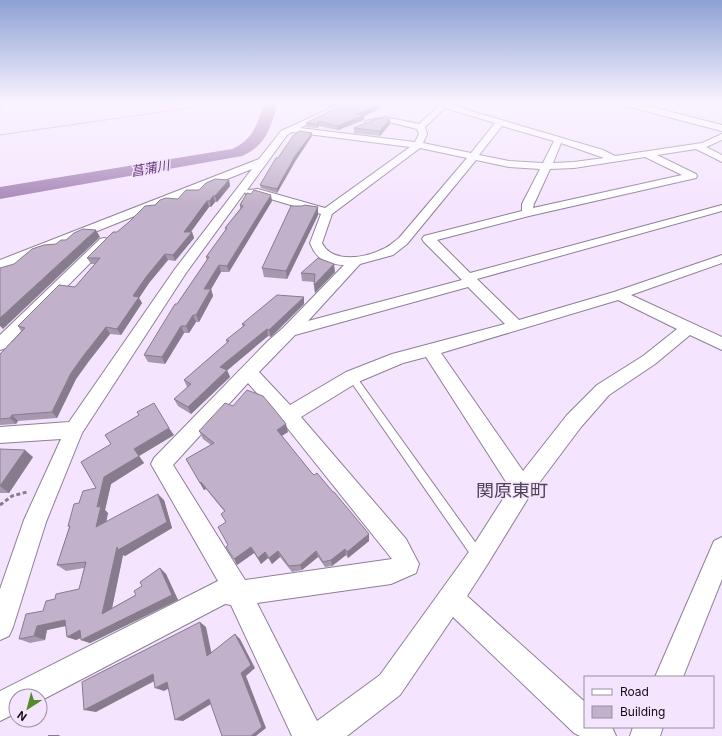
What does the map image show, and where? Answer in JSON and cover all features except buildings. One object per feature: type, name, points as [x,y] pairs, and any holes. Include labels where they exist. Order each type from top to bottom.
[{"type":"street","points":[[0,627],[35,520],[49,491],[74,430],[180,272],[281,137]]},
{"type":"street","points":[[358,137],[418,145],[509,164],[544,167],[574,165],[704,145],[722,138]]},
{"type":"street","points":[[422,137],[418,145],[326,212],[325,221],[316,243],[317,248],[321,253],[335,260],[355,261],[377,256],[390,251],[403,241],[488,137]]},
{"type":"street","points":[[553,137],[600,152],[614,159]]},
{"type":"street","points":[[527,213],[528,204],[544,167],[559,139]]},
{"type":"street","points":[[697,146],[722,159]]},
{"type":"street","points":[[516,326],[428,240],[527,213],[692,176],[647,154]]},
{"type":"street","points":[[0,266],[3,263],[23,255],[264,161]]},
{"type":"street","points":[[240,191],[258,192],[326,212]]},
{"type":"street","points":[[290,331],[722,208]]},
{"type":"street","points":[[0,344],[135,211]]},
{"type":"street","points":[[288,415],[352,377],[398,358],[516,326],[619,295],[722,259]]},
{"type":"street","points":[[308,736],[239,593],[161,464],[248,372],[290,331],[355,261]]},
{"type":"street","points":[[619,295],[722,344]]},
{"type":"street","points":[[322,736],[390,685],[479,557],[522,488],[574,421],[603,390],[649,360],[688,328]]},
{"type":"street","points":[[430,350],[522,488]]},
{"type":"street","points":[[35,688],[223,591],[239,593],[391,572],[407,564],[398,547],[288,415],[248,372]]},
{"type":"street","points":[[0,435],[74,430]]},
{"type":"street","points":[[669,676],[722,549]]},
{"type":"street","points":[[451,598],[584,721]]},
{"type":"street","points":[[592,728],[600,736]]},
{"type":"lane","points":[[352,377],[479,557]]},
{"type":"path","points":[[0,505],[8,497],[18,493],[49,491]]},
{"type":"waterway","name":"菖蒲川","points":[[0,193],[236,153],[251,145],[257,137]]},
{"type":"district","name":"関原東町","points":[[512,491]]}]
